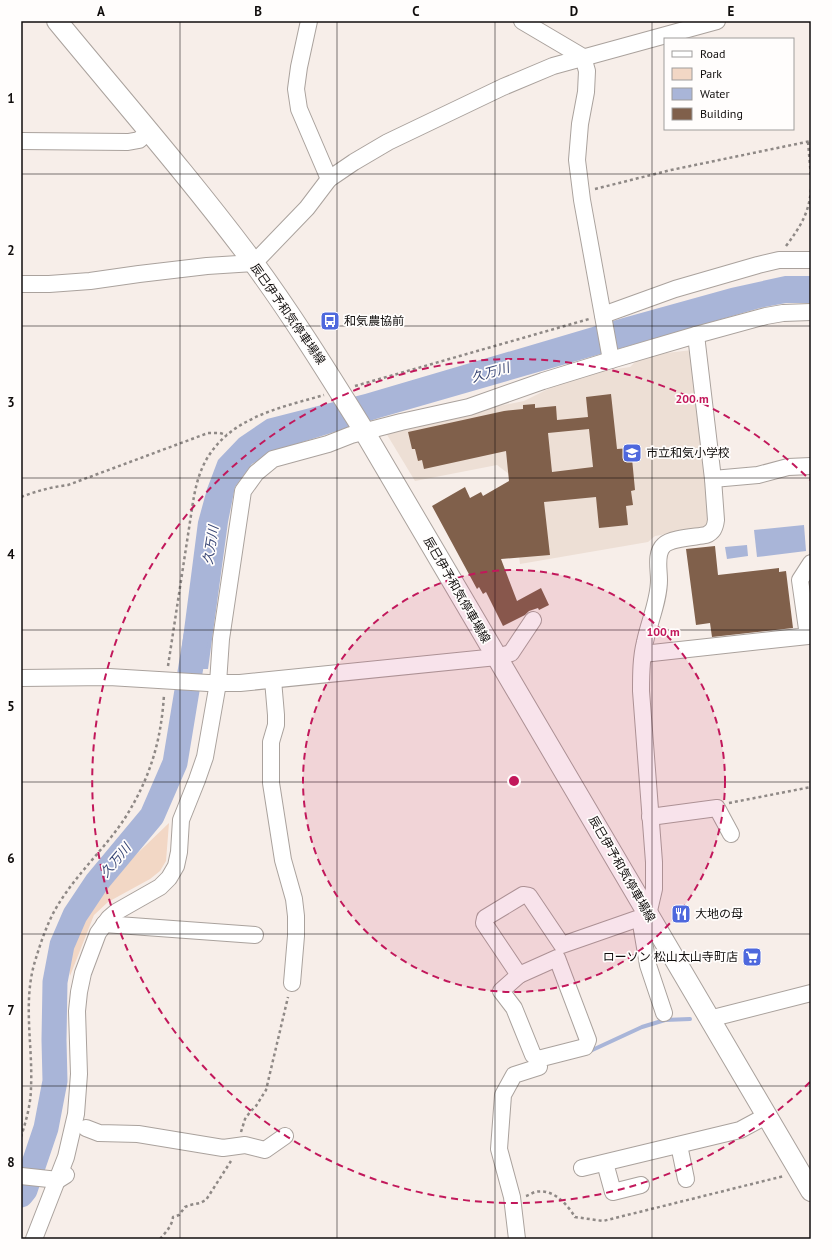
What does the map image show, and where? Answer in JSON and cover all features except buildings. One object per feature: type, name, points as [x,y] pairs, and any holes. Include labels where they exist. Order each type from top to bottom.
[{"type":"main road","name":"辰巳伊予和気停車場線","points":[[57,21],[202,196],[254,264],[310,344],[363,429],[497,657],[644,916],[709,1019],[811,1191]]},
{"type":"street","points":[[309,21],[296,89],[299,109],[329,179]]},
{"type":"street","points":[[522,21],[582,57],[587,71],[586,92],[580,124],[577,160],[581,192],[610,357]]},
{"type":"street","points":[[21,284],[90,282],[139,274],[207,266],[254,264],[307,208],[329,179],[388,142],[503,87],[553,66],[717,21]]},
{"type":"street","points":[[21,141],[128,142],[139,140],[149,131]]},
{"type":"street","points":[[603,316],[675,289],[779,260],[811,260]]},
{"type":"street","points":[[34,1239],[55,1180],[66,1157],[76,1114],[79,1074],[79,992],[83,973],[98,933],[109,918],[116,912],[160,887],[169,878],[176,866],[179,852],[181,820],[205,757],[213,683],[222,639],[243,491],[256,473],[273,459],[328,444],[363,429],[469,407],[610,357],[777,314],[802,311],[811,312]]},
{"type":"street","points":[[664,1013],[648,965],[644,916],[654,889],[654,862],[641,691],[643,654],[658,591],[658,561],[661,550],[664,544],[706,535],[716,526],[713,479],[696,335]]},
{"type":"street","points":[[713,479],[758,475],[788,467],[811,466]]},
{"type":"street","points":[[643,654],[808,636],[800,580],[811,563]]},
{"type":"street","points":[[21,678],[109,677],[213,683],[273,680],[497,657],[511,653],[533,620]]},
{"type":"street","points":[[273,680],[276,725],[271,742],[271,783],[283,860],[294,899],[296,916],[292,983]]},
{"type":"street","points":[[650,817],[717,808],[730,834]]},
{"type":"street","points":[[519,975],[484,923],[485,918],[523,894],[530,896],[559,952],[588,1040],[585,1047],[538,1059]]},
{"type":"street","points":[[517,1239],[512,1202],[499,1149],[503,1095],[514,1075],[540,1067],[538,1059],[534,1055],[514,1008],[501,991],[519,975],[559,952],[644,916]]},
{"type":"street","points":[[104,924],[255,935]]},
{"type":"street","points":[[709,1019],[811,993]]},
{"type":"street","points":[[21,1176],[55,1180],[66,1175],[86,1128],[85,1110],[79,1074]]},
{"type":"street","points":[[582,1168],[740,1130],[766,1116]]},
{"type":"street","points":[[86,1128],[99,1133],[138,1134],[223,1148],[245,1145],[265,1150],[285,1136]]},
{"type":"street","points":[[679,1145],[686,1179]]},
{"type":"street","points":[[605,1163],[613,1192],[641,1185]]},
{"type":"path","points":[[581,192],[671,170],[809,142],[811,177]]},
{"type":"path","points":[[779,260],[782,250],[798,230],[805,218],[810,203],[811,189]]},
{"type":"path","points":[[21,497],[40,490],[68,485],[208,433],[220,433],[227,435]]},
{"type":"path","points":[[717,808],[721,804],[811,786]]},
{"type":"path","points":[[160,1239],[169,1229],[173,1222],[173,1217],[179,1215],[185,1207],[190,1204],[200,1203],[206,1200],[232,1158],[245,1120],[266,1090],[292,983]]},
{"type":"path","points":[[512,1202],[535,1192],[545,1192],[558,1197],[568,1206],[575,1217],[603,1221],[800,1172]]},
{"type":"shaded area","points":[[692,350],[712,526],[655,536],[648,542],[520,564],[509,474],[497,465],[415,481],[386,433],[441,418],[524,401],[576,375],[630,367],[641,356]]},
{"type":"green space","points":[[169,823],[166,861],[160,871],[150,879],[108,902],[94,915],[70,976],[68,961],[71,945],[82,915],[98,894],[121,869]]},
{"type":"water","points":[[785,276],[811,276],[811,303],[786,303],[760,308],[379,418],[277,450],[252,464],[235,487],[228,522],[208,669],[179,669],[198,522],[207,489],[218,460],[239,438],[267,419],[365,394],[623,318],[731,288]]},
{"type":"water","points":[[804,525],[806,551],[757,557],[754,530]]},
{"type":"water","points":[[747,545],[748,556],[727,559],[725,547]]},
{"type":"waterway","name":"久万川","points":[[21,1195],[25,1190],[46,1128],[55,1081],[55,982],[62,945],[75,915],[97,882],[152,816],[175,763],[196,636]]},
{"type":"waterway","points":[[588,1052],[642,1027],[665,1020],[690,1019]]},
{"type":"place","name":"和気農協前","points":[[330,321]]},
{"type":"place","name":"市立和気小学校","points":[[632,453]]},
{"type":"place","name":"大地の母","points":[[681,914]]},
{"type":"place","name":"ローソン 松山太山寺町店","points":[[752,957]]}]
